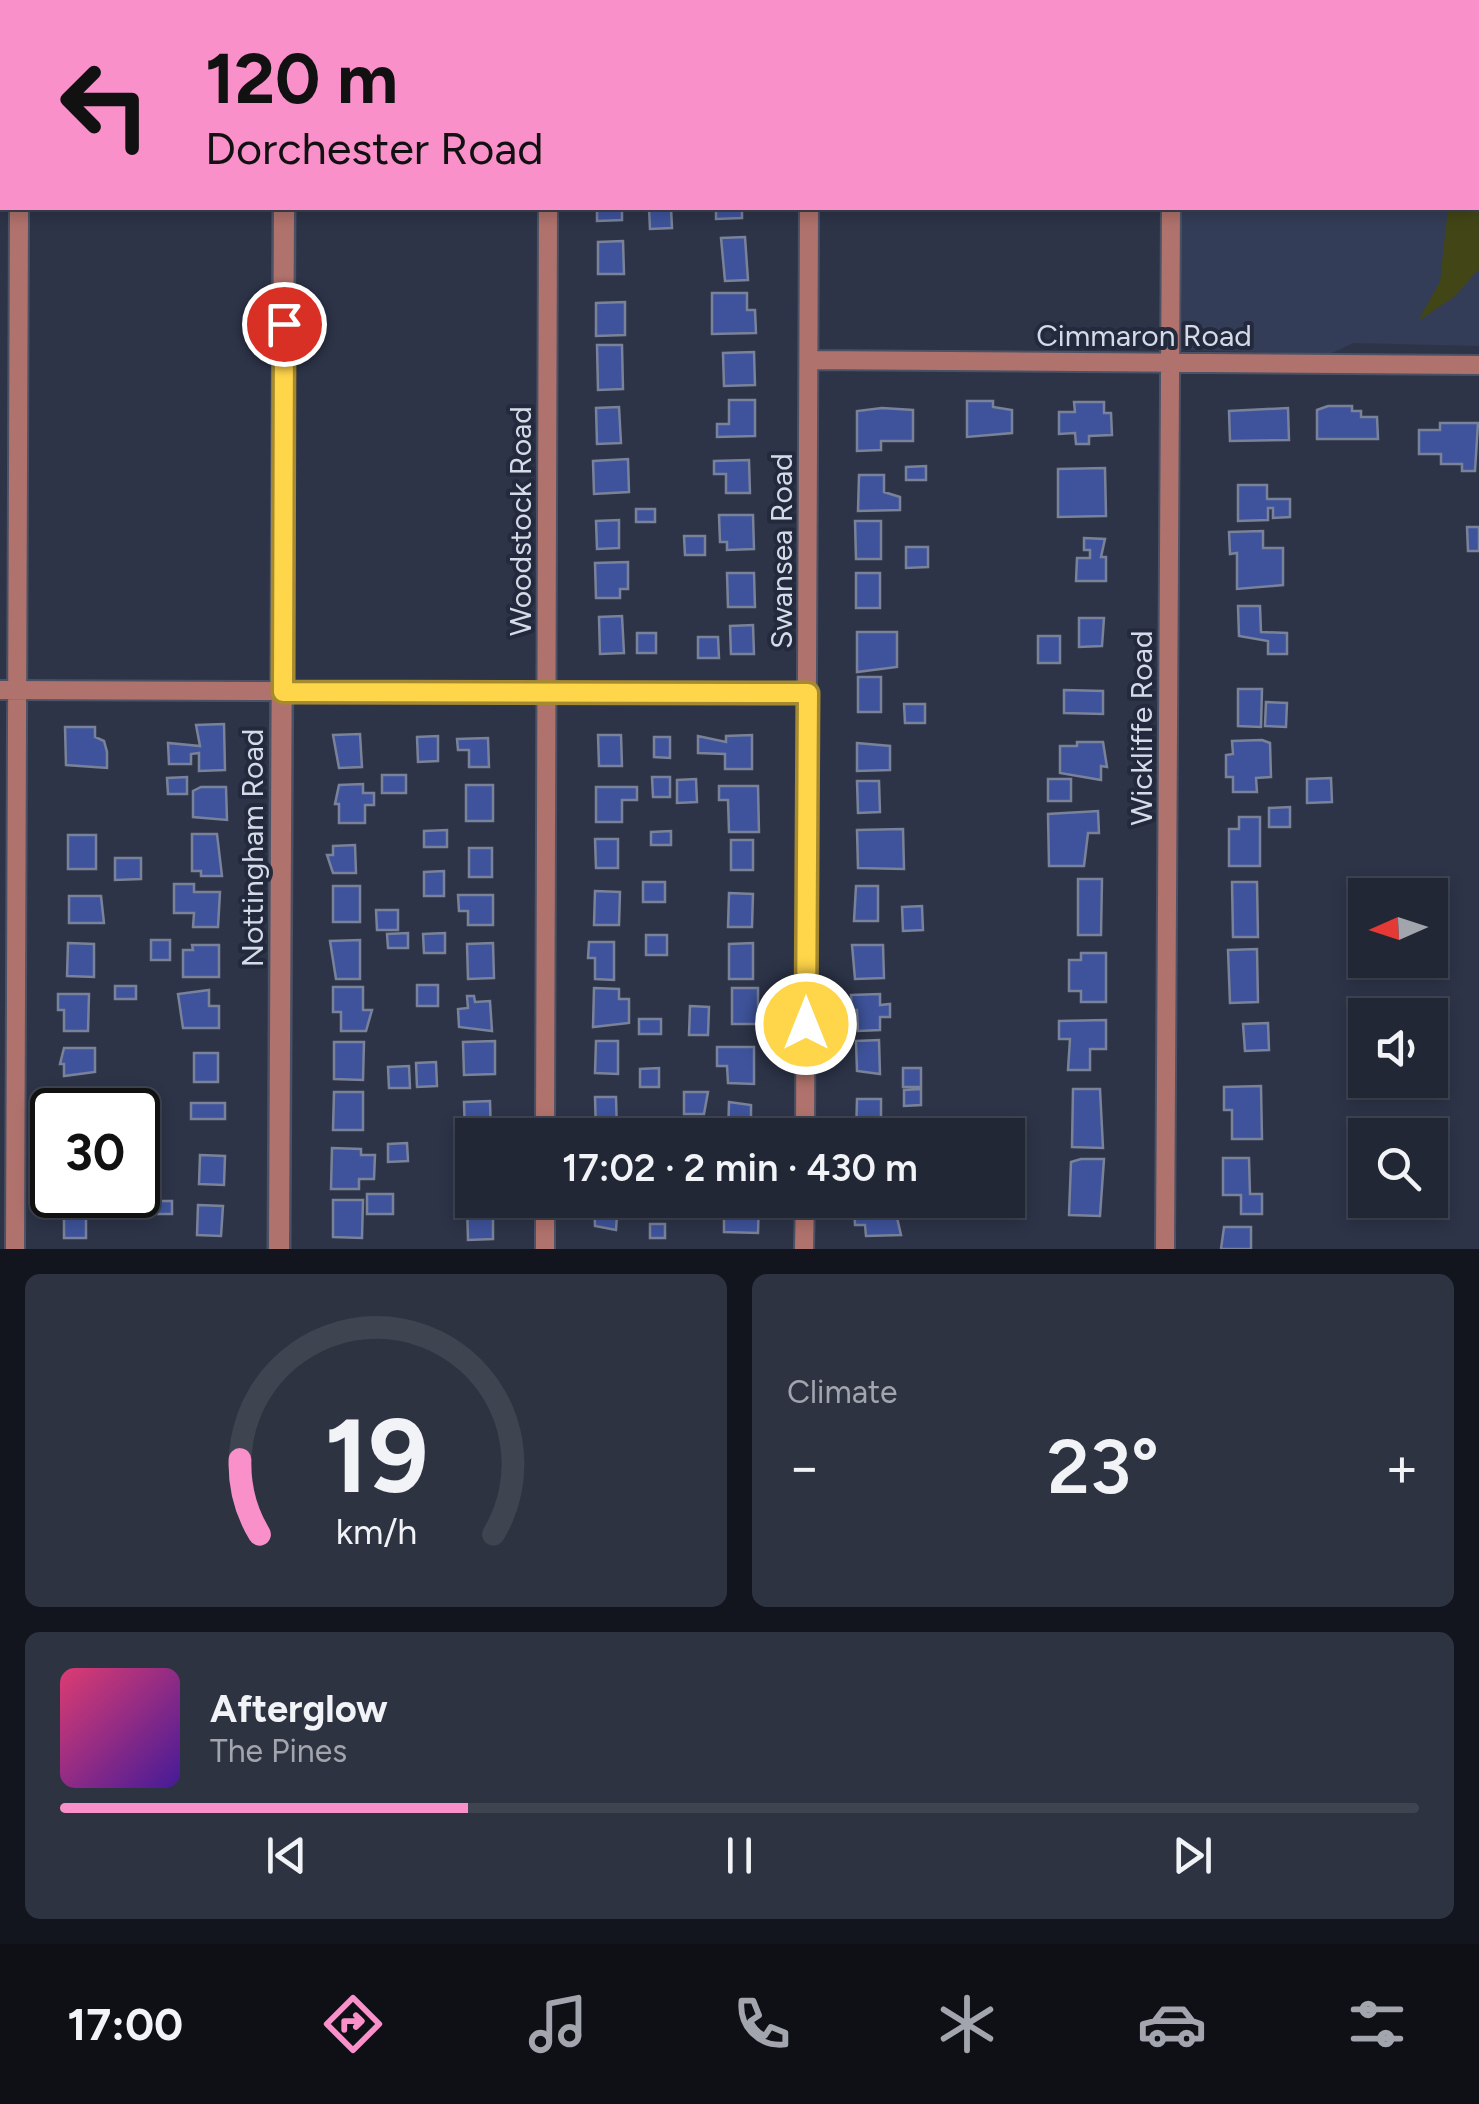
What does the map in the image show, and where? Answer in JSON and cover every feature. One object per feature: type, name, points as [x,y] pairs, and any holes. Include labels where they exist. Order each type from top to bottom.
[{"type":"street","points":[[15,1249],[9,690],[19,210]]},
{"type":"street","name":"Nottingham Road","points":[[279,1249],[284,210]]},
{"type":"street","name":"Woodstock Road","points":[[546,1118],[548,210]]},
{"type":"street","name":"Swansea Road","points":[[805,1118],[809,210]]},
{"type":"street","name":"Wickliffe Road","points":[[1166,1249],[1171,210]]},
{"type":"street","name":"Cimmaron Road","points":[[810,360],[1479,365]]},
{"type":"street","points":[[9,690],[808,693]]},
{"type":"street","points":[[545,1218],[545,1249]]},
{"type":"street","points":[[804,1218],[804,1249]]},
{"type":"shaded area","points":[[1180,210],[1479,210],[1479,346],[1353,343],[1330,354],[1182,350]]},
{"type":"green space","points":[[1448,210],[1479,210],[1479,269],[1454,297],[1418,321],[1440,282]]},
{"type":"building","points":[[597,210],[622,210],[622,220],[597,221]]},
{"type":"building","points":[[649,210],[671,210],[672,228],[650,229]]},
{"type":"building","points":[[716,210],[742,210],[742,218],[716,219]]},
{"type":"building","points":[[745,237],[748,280],[725,281],[721,238]]},
{"type":"building","points":[[623,241],[624,274],[598,274],[598,242]]},
{"type":"building","points":[[712,293],[747,293],[747,310],[755,310],[756,333],[712,334]]},
{"type":"building","points":[[625,302],[625,335],[596,336],[596,303]]},
{"type":"building","points":[[597,345],[622,345],[623,389],[598,390]]},
{"type":"building","points":[[754,352],[755,385],[724,386],[723,353]]},
{"type":"building","points":[[729,400],[755,400],[755,436],[717,437],[717,424],[729,424]]},
{"type":"building","points":[[967,401],[993,401],[993,407],[1012,410],[1012,433],[967,437]]},
{"type":"building","points":[[1074,402],[1104,402],[1104,413],[1111,413],[1112,435],[1089,436],[1089,444],[1076,444],[1075,433],[1059,434],[1059,412],[1075,412]]},
{"type":"building","points":[[1352,406],[1352,411],[1361,411],[1361,417],[1377,417],[1378,439],[1317,439],[1317,410]]},
{"type":"building","points":[[619,407],[621,443],[597,444],[596,408]]},
{"type":"building","points":[[1288,408],[1289,440],[1230,441],[1229,411]]},
{"type":"building","points":[[913,410],[913,441],[881,441],[881,450],[857,451],[857,411]]},
{"type":"building","points":[[1440,423],[1478,423],[1475,471],[1462,471],[1462,464],[1441,464],[1441,454],[1419,454],[1419,430],[1440,430]]},
{"type":"building","points":[[628,459],[629,492],[594,494],[593,461]]},
{"type":"building","points":[[749,460],[750,493],[726,493],[726,474],[714,474],[714,461]]},
{"type":"building","points":[[926,466],[926,480],[906,480],[906,467]]},
{"type":"building","points":[[1105,468],[1106,516],[1058,517],[1058,469]]},
{"type":"building","points":[[859,475],[884,475],[884,492],[900,497],[900,510],[858,511]]},
{"type":"building","points":[[1238,485],[1267,485],[1267,499],[1290,499],[1290,517],[1273,518],[1273,508],[1268,508],[1268,520],[1238,521]]},
{"type":"building","points":[[636,509],[655,509],[655,522],[636,522]]},
{"type":"building","points":[[719,515],[753,515],[754,549],[727,550],[727,542],[720,542]]},
{"type":"building","points":[[619,520],[619,548],[597,549],[596,521]]},
{"type":"building","points":[[855,521],[881,521],[881,559],[856,559]]},
{"type":"building","points":[[1467,527],[1479,527],[1479,551],[1468,551]]},
{"type":"building","points":[[1263,531],[1263,548],[1283,548],[1283,585],[1237,589],[1237,553],[1230,554],[1229,532]]},
{"type":"building","points":[[684,536],[705,536],[705,555],[685,555]]},
{"type":"building","points":[[1084,538],[1105,539],[1101,557],[1106,557],[1106,581],[1076,581],[1077,558],[1090,558],[1090,550],[1084,550]]},
{"type":"building","points":[[906,547],[928,547],[928,567],[906,568]]},
{"type":"building","points":[[628,562],[628,589],[620,589],[620,598],[596,598],[595,563]]},
{"type":"building","points":[[727,573],[754,573],[755,607],[728,607]]},
{"type":"building","points":[[856,573],[880,573],[880,608],[856,608]]},
{"type":"building","points":[[1238,606],[1260,606],[1261,632],[1287,633],[1287,654],[1268,654],[1268,641],[1239,636]]},
{"type":"building","points":[[622,616],[624,653],[600,654],[599,617]]},
{"type":"building","points":[[1079,618],[1104,618],[1102,646],[1079,647]]},
{"type":"building","points":[[753,625],[754,654],[731,654],[730,626]]},
{"type":"building","points":[[857,632],[897,632],[897,667],[857,672]]},
{"type":"building","points":[[637,633],[656,633],[656,653],[637,653]]},
{"type":"building","points":[[1038,636],[1060,636],[1060,663],[1038,663]]},
{"type":"building","points":[[698,637],[718,637],[719,658],[698,658]]},
{"type":"building","points":[[858,677],[881,677],[881,712],[858,712]]},
{"type":"building","points":[[1238,689],[1262,689],[1261,727],[1238,726]]},
{"type":"building","points":[[1064,690],[1103,691],[1103,714],[1064,713]]},
{"type":"building","points":[[1266,702],[1287,703],[1286,727],[1265,726]]},
{"type":"building","points":[[904,704],[925,704],[925,723],[905,723]]},
{"type":"building","points":[[224,724],[225,770],[199,771],[199,753],[191,754],[191,764],[169,764],[168,743],[200,746],[196,725]]},
{"type":"building","points":[[65,727],[95,727],[95,737],[104,741],[107,768],[66,765]]},
{"type":"building","points":[[360,734],[362,767],[339,768],[333,735]]},
{"type":"building","points":[[598,735],[621,735],[622,766],[599,766]]},
{"type":"building","points":[[752,735],[752,769],[725,769],[725,754],[698,753],[698,736],[726,742],[726,736]]},
{"type":"building","points":[[438,736],[438,761],[418,762],[417,737]]},
{"type":"building","points":[[654,737],[670,737],[670,758],[654,757]]},
{"type":"building","points":[[488,738],[489,767],[469,767],[469,750],[458,750],[457,739]]},
{"type":"building","points":[[1232,741],[1270,743],[1271,777],[1256,778],[1257,792],[1233,792],[1233,777],[1226,777],[1226,755],[1233,754]]},
{"type":"building","points":[[1077,742],[1103,742],[1107,767],[1101,766],[1101,780],[1060,773],[1060,746],[1077,746]]},
{"type":"building","points":[[857,743],[890,746],[890,770],[857,771]]},
{"type":"building","points":[[382,775],[406,775],[406,793],[382,793]]},
{"type":"building","points":[[187,777],[187,794],[168,794],[167,778]]},
{"type":"building","points":[[652,777],[670,777],[670,797],[653,797]]},
{"type":"building","points":[[1331,778],[1332,802],[1307,803],[1307,779]]},
{"type":"building","points":[[696,779],[697,802],[677,803],[677,780]]},
{"type":"building","points":[[1048,779],[1071,779],[1071,801],[1048,801]]},
{"type":"building","points":[[857,781],[879,781],[880,812],[858,813]]},
{"type":"building","points":[[363,784],[363,793],[374,793],[374,805],[365,805],[365,823],[339,823],[339,804],[335,804],[339,785]]},
{"type":"building","points":[[466,785],[493,785],[493,821],[466,821]]},
{"type":"building","points":[[719,786],[758,786],[759,832],[729,832],[728,800],[719,800]]},
{"type":"building","points":[[201,787],[226,787],[227,820],[193,817],[193,791]]},
{"type":"building","points":[[596,787],[637,787],[637,800],[622,800],[622,822],[596,822]]},
{"type":"building","points":[[1290,807],[1290,827],[1269,827],[1269,808]]},
{"type":"building","points":[[1098,811],[1099,833],[1088,833],[1084,866],[1049,866],[1048,814]]},
{"type":"building","points":[[1239,817],[1260,817],[1260,866],[1229,866],[1229,829],[1239,829]]},
{"type":"building","points":[[903,829],[904,869],[858,868],[857,830]]},
{"type":"building","points":[[447,830],[447,847],[424,847],[424,831]]},
{"type":"building","points":[[671,831],[671,845],[651,845],[651,832]]},
{"type":"building","points":[[192,834],[217,834],[222,876],[201,876],[201,871],[192,871]]},
{"type":"building","points":[[68,835],[96,835],[96,869],[68,869]]},
{"type":"building","points":[[595,839],[618,839],[618,868],[596,868]]},
{"type":"building","points":[[731,840],[753,840],[753,870],[731,870]]},
{"type":"building","points":[[355,845],[356,873],[333,873],[327,855],[333,855],[333,846]]},
{"type":"building","points":[[469,848],[492,848],[492,877],[469,877]]},
{"type":"building","points":[[115,858],[141,858],[141,879],[115,880]]},
{"type":"building","points":[[444,871],[444,896],[424,896],[424,872]]},
{"type":"building","points":[[1078,879],[1102,879],[1101,935],[1078,935]]},
{"type":"building","points":[[643,882],[665,882],[665,902],[643,902]]},
{"type":"building","points":[[1232,882],[1257,882],[1258,937],[1233,937]]},
{"type":"building","points":[[174,884],[194,884],[194,892],[220,892],[218,927],[193,927],[194,913],[174,913]]},
{"type":"building","points":[[333,886],[360,886],[360,922],[333,922]]},
{"type":"building","points":[[856,886],[878,886],[878,921],[854,921]]},
{"type":"building","points":[[595,891],[620,892],[619,925],[594,925]]},
{"type":"building","points":[[729,893],[753,894],[752,927],[728,927]]},
{"type":"building","points":[[458,895],[493,895],[493,925],[468,925],[468,911],[459,911]]},
{"type":"building","points":[[69,896],[101,896],[104,923],[69,923]]},
{"type":"building","points":[[922,906],[923,930],[903,931],[902,907]]},
{"type":"building","points":[[376,910],[398,910],[398,930],[377,930]]},
{"type":"building","points":[[408,933],[408,948],[388,948],[387,934]]},
{"type":"building","points":[[445,933],[445,953],[424,953],[423,934]]},
{"type":"building","points":[[646,935],[667,935],[667,955],[646,955]]},
{"type":"building","points":[[151,940],[170,940],[170,960],[151,960]]},
{"type":"building","points":[[360,940],[360,979],[336,979],[330,941]]},
{"type":"building","points":[[589,942],[614,942],[614,980],[595,979],[595,958],[588,958]]},
{"type":"building","points":[[68,943],[94,944],[94,977],[67,976]]},
{"type":"building","points":[[493,943],[494,978],[468,979],[467,944]]},
{"type":"building","points":[[753,943],[753,979],[729,979],[729,944]]},
{"type":"building","points":[[192,945],[219,945],[219,977],[183,977],[183,950],[193,950]]},
{"type":"building","points":[[852,945],[883,945],[884,978],[855,979]]},
{"type":"building","points":[[1257,949],[1258,1002],[1230,1003],[1228,950]]},
{"type":"building","points":[[1081,953],[1106,953],[1106,1002],[1081,1002],[1081,991],[1069,991],[1069,960],[1081,960]]},
{"type":"building","points":[[417,985],[438,985],[438,1006],[417,1006]]},
{"type":"building","points":[[115,986],[136,986],[136,999],[115,999]]},
{"type":"building","points":[[333,987],[363,987],[363,1010],[372,1010],[366,1031],[341,1031],[341,1012],[333,1012]]},
{"type":"building","points":[[594,988],[619,989],[619,999],[629,999],[629,1023],[593,1027]]},
{"type":"building","points":[[732,988],[758,988],[758,1024],[732,1024]]},
{"type":"building","points":[[209,990],[209,1006],[219,1006],[219,1028],[183,1028],[178,994]]},
{"type":"building","points":[[58,994],[89,994],[88,1031],[64,1031],[64,1010],[58,1010]]},
{"type":"building","points":[[880,994],[880,1005],[890,1004],[890,1017],[880,1017],[880,1030],[858,1031],[857,1010],[851,1011],[851,995]]},
{"type":"building","points":[[467,996],[474,996],[475,1002],[490,1001],[492,1031],[459,1027],[458,1009],[468,1008]]},
{"type":"building","points":[[690,1006],[709,1007],[708,1035],[689,1035]]},
{"type":"building","points":[[639,1019],[661,1019],[661,1034],[639,1034]]},
{"type":"building","points":[[1106,1020],[1106,1049],[1090,1049],[1090,1070],[1068,1070],[1070,1039],[1059,1039],[1059,1021]]},
{"type":"building","points":[[1268,1023],[1269,1050],[1245,1051],[1243,1024]]},
{"type":"building","points":[[879,1040],[880,1074],[857,1071],[856,1041]]},
{"type":"building","points":[[495,1041],[495,1074],[464,1075],[463,1042]]},
{"type":"building","points":[[596,1041],[618,1041],[618,1074],[595,1073]]},
{"type":"building","points":[[334,1042],[364,1042],[363,1080],[334,1079]]},
{"type":"building","points":[[717,1047],[754,1047],[754,1084],[728,1083],[727,1066],[717,1066]]},
{"type":"building","points":[[64,1048],[95,1048],[95,1072],[64,1076],[64,1064],[60,1064]]},
{"type":"building","points":[[194,1053],[218,1053],[218,1082],[194,1082]]},
{"type":"building","points":[[436,1062],[437,1086],[417,1087],[416,1063]]},
{"type":"building","points":[[409,1066],[410,1088],[389,1088],[388,1067]]},
{"type":"building","points":[[659,1068],[659,1087],[640,1087],[640,1069]]},
{"type":"building","points":[[903,1068],[921,1068],[921,1087],[903,1087]]},
{"type":"building","points":[[1261,1086],[1262,1139],[1232,1139],[1232,1110],[1224,1110],[1224,1087]]},
{"type":"building","points":[[921,1089],[921,1105],[904,1106],[904,1090]]},
{"type":"building","points":[[1073,1089],[1100,1089],[1103,1148],[1072,1147]]},
{"type":"building","points":[[334,1092],[363,1092],[363,1130],[333,1130]]},
{"type":"building","points":[[684,1092],[708,1092],[704,1114],[684,1114]]},
{"type":"building","points":[[595,1097],[616,1097],[617,1118],[596,1118]]},
{"type":"building","points":[[857,1099],[881,1099],[881,1118],[856,1118]]},
{"type":"building","points":[[490,1101],[490,1118],[464,1118],[464,1102]]},
{"type":"building","points":[[729,1102],[751,1105],[751,1118],[729,1118]]},
{"type":"building","points":[[191,1103],[225,1103],[225,1119],[191,1119]]},
{"type":"building","points":[[407,1143],[408,1161],[388,1162],[388,1144]]},
{"type":"building","points":[[332,1148],[361,1149],[361,1155],[375,1155],[374,1179],[359,1179],[359,1189],[331,1189]]},
{"type":"building","points":[[200,1155],[225,1156],[224,1185],[199,1184]]},
{"type":"building","points":[[1223,1158],[1249,1158],[1250,1194],[1262,1194],[1262,1214],[1241,1214],[1241,1195],[1223,1195]]},
{"type":"building","points":[[1104,1159],[1100,1216],[1069,1215],[1071,1162]]},
{"type":"building","points":[[367,1194],[393,1194],[393,1214],[367,1214]]},
{"type":"building","points":[[333,1200],[363,1200],[362,1238],[333,1237]]},
{"type":"building","points":[[160,1201],[172,1201],[172,1214],[160,1214]]},
{"type":"building","points":[[198,1205],[223,1206],[221,1236],[197,1235]]},
{"type":"building","points":[[64,1218],[86,1218],[86,1238],[64,1238]]},
{"type":"building","points":[[467,1218],[493,1218],[493,1239],[468,1240]]},
{"type":"building","points":[[595,1218],[617,1218],[616,1230],[595,1226]]},
{"type":"building","points":[[724,1218],[758,1218],[758,1233],[724,1232]]},
{"type":"building","points":[[855,1218],[897,1218],[901,1235],[866,1236],[865,1225],[855,1225]]},
{"type":"building","points":[[650,1224],[665,1224],[665,1238],[650,1238]]},
{"type":"building","points":[[1224,1227],[1251,1227],[1251,1249],[1221,1249]]},
{"type":"route","points":[[284,324],[283,692],[808,693],[806,1024]]}]
